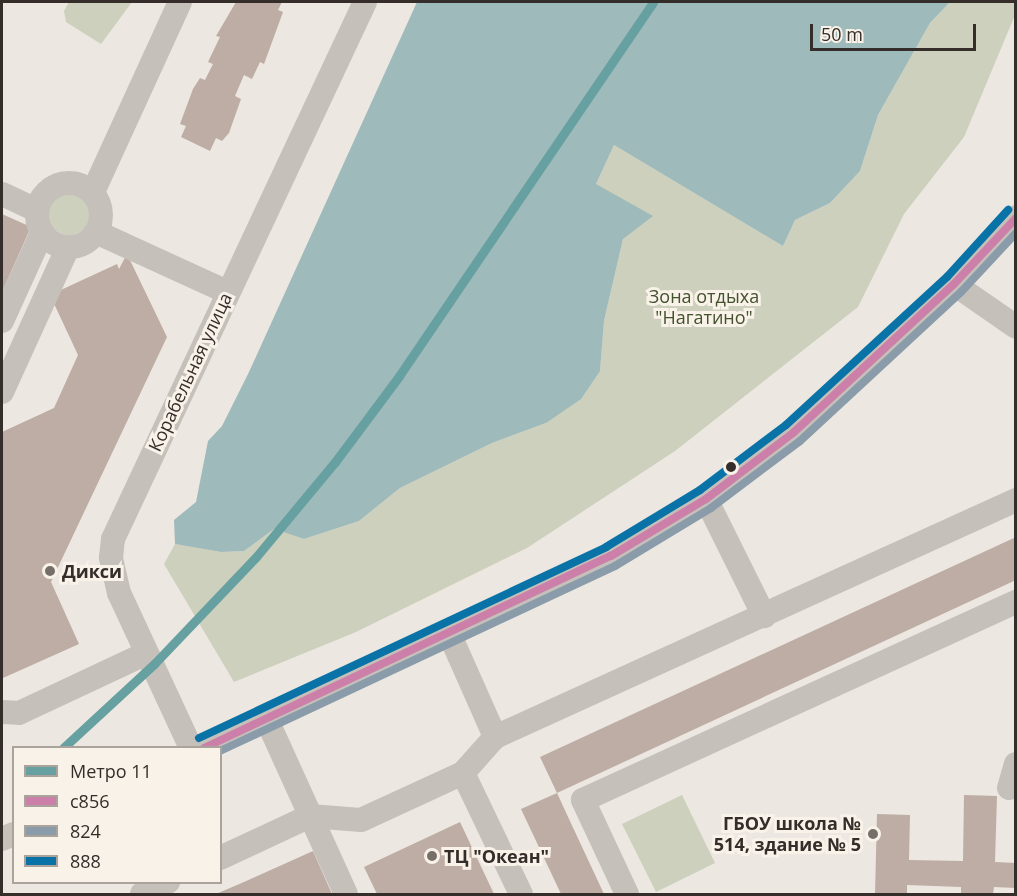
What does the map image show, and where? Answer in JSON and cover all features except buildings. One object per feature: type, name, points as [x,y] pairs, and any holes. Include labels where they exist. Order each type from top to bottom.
[{"type":"street","points":[[93,192],[180,2]]},
{"type":"street","name":"Корабельная улица","points":[[191,746],[113,575],[113,539],[365,2]]},
{"type":"street","points":[[2,321],[42,233],[37,210],[46,192],[64,182],[84,186],[93,192],[101,210],[96,232],[84,243],[68,247],[58,246],[42,233]]},
{"type":"street","points":[[2,194],[37,210]]},
{"type":"street","points":[[205,746],[267,720],[611,556],[706,499],[793,433],[954,284],[1016,217]]},
{"type":"street","points":[[96,232],[227,292]]},
{"type":"street","points":[[2,392],[68,247]]},
{"type":"street","points":[[954,284],[1016,327]]},
{"type":"street","points":[[706,499],[765,616]]},
{"type":"street","points":[[222,857],[310,816],[361,820],[463,773],[495,737],[1016,500]]},
{"type":"street","points":[[627,894],[583,800],[1016,602]]},
{"type":"street","points":[[450,633],[495,737]]},
{"type":"street","points":[[2,712],[19,713],[147,653]]},
{"type":"street","points":[[267,720],[346,894]]},
{"type":"street","points":[[1010,788],[1016,764]]},
{"type":"street","points":[[463,773],[521,894]]},
{"type":"street","points":[[142,894],[164,884]]},
{"type":"green space","points":[[69,2],[132,2],[101,44],[66,22],[64,11]]},
{"type":"green space","name":"Зона отдыха \"Нагатино\"","points":[[950,2],[1015,2],[1015,15],[964,137],[904,214],[858,307],[675,451],[527,548],[356,632],[234,682],[164,564],[175,544],[221,552],[244,551],[274,529],[304,539],[359,521],[400,488],[492,443],[546,423],[600,371],[604,321],[623,239],[596,184],[614,145],[783,246],[795,220],[830,203],[860,171],[878,115],[930,23]]},
{"type":"green space","points":[[69,193],[84,199],[90,214],[84,229],[69,235],[54,229],[48,214],[54,199]]},
{"type":"green space","points":[[682,795],[715,863],[656,892],[622,824]]},
{"type":"water","points":[[417,2],[950,2],[930,23],[878,115],[860,171],[830,203],[795,220],[783,246],[614,145],[596,184],[653,216],[623,239],[604,321],[600,371],[581,399],[546,423],[492,443],[400,488],[359,521],[304,539],[274,529],[244,551],[221,552],[175,544],[174,520],[196,502],[208,441],[222,426],[249,372]]},
{"type":"metro line","name":"11","points":[[65,746],[154,664],[256,557],[335,462],[399,376],[653,2]]},
{"type":"transit line","name":"888","points":[[199,738],[606,547],[700,490],[786,425],[947,277],[1008,210]]},
{"type":"transit line","name":"с856","points":[[208,746],[611,556],[706,499],[793,433],[954,284],[1016,218]]},
{"type":"transit line","name":"824","points":[[222,750],[615,566],[711,508],[800,441],[961,292],[1016,233]]},
{"type":"place","name":"Дикси","points":[[50,571]]},
{"type":"place","name":"ГБОУ школа № 514, здание № 5","points":[[873,834]]},
{"type":"place","name":"ТЦ \"Океан\"","points":[[432,856]]}]
